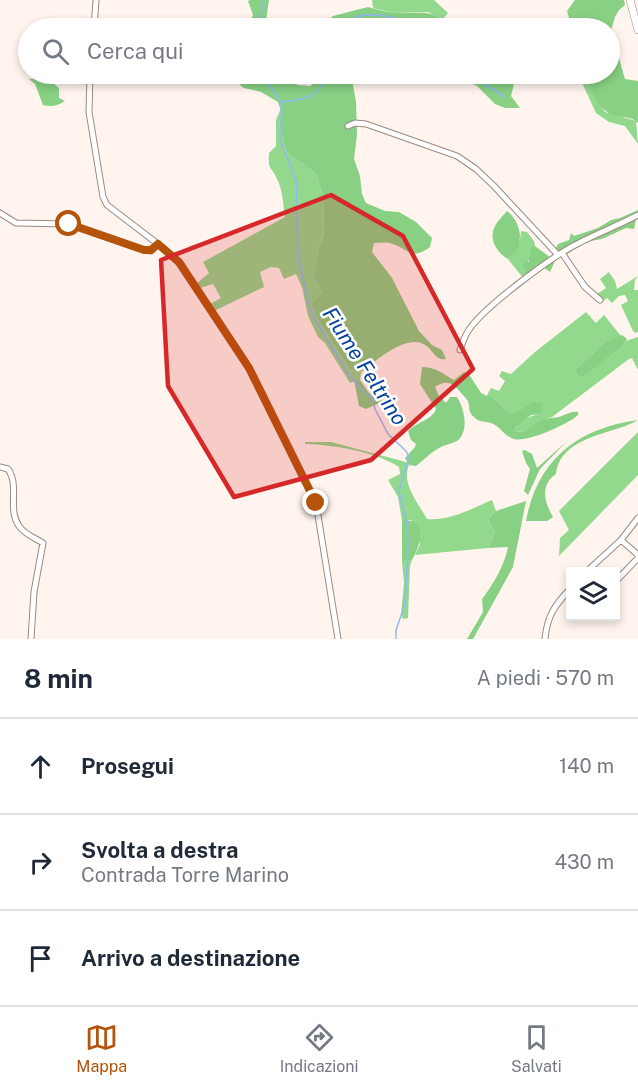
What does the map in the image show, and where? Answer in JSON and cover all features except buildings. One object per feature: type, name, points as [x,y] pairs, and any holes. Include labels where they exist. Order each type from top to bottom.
[{"type":"street","points":[[95,18],[96,0]]},
{"type":"street","points":[[633,4],[638,30]]},
{"type":"street","points":[[90,84],[89,112],[103,197],[107,206],[179,262],[249,368],[316,503],[338,639]]},
{"type":"street","points":[[348,126],[355,123],[366,124],[457,156],[476,169],[560,254],[585,287],[600,300]]},
{"type":"street","points":[[0,213],[16,223],[69,224],[144,250],[151,250],[158,244]]},
{"type":"street","points":[[460,350],[467,332],[478,319],[511,291],[560,254],[638,215]]},
{"type":"street","points":[[0,467],[8,469],[13,477],[15,516],[18,525],[24,532],[43,543],[34,592],[31,639]]},
{"type":"street","points":[[591,567],[621,540],[638,518]]},
{"type":"street","points":[[620,577],[638,557],[621,540]]},
{"type":"street","points":[[545,639],[547,622],[566,593]]},
{"type":"highlighted area","points":[[331,195],[403,236],[473,369],[371,460],[234,497],[168,386],[161,260]]},
{"type":"green space","points":[[269,0],[266,18],[252,18],[253,15],[248,1]]},
{"type":"green space","points":[[372,0],[434,0],[448,13],[441,18],[428,12],[395,13],[373,8]]},
{"type":"green space","points":[[575,0],[624,0],[625,5],[615,18],[569,18],[567,11]]},
{"type":"green space","points":[[368,7],[397,13],[430,14],[441,18],[331,18]]},
{"type":"green space","points":[[620,62],[625,79],[638,81],[638,123],[630,118],[610,114],[592,93],[589,84],[620,84]]},
{"type":"green space","points":[[35,84],[54,84],[59,88],[59,98],[65,101],[54,106],[43,105]]},
{"type":"green space","points":[[353,84],[357,135],[354,159],[366,203],[385,211],[399,212],[416,222],[432,238],[430,247],[418,253],[386,243],[374,243],[372,252],[392,278],[419,331],[432,345],[442,350],[446,359],[438,358],[428,347],[420,343],[412,342],[393,349],[361,372],[350,370],[318,320],[312,304],[323,292],[315,278],[316,260],[324,231],[323,198],[317,175],[286,151],[279,125],[282,114],[278,102],[261,92],[240,85]]},
{"type":"green space","points":[[473,84],[514,84],[511,96],[520,108],[505,108],[495,104]]},
{"type":"green space","points":[[583,84],[589,84],[605,112],[636,121],[638,144],[625,126],[609,122],[596,113]]},
{"type":"green space","points":[[281,108],[279,125],[286,151],[317,175],[323,198],[324,231],[316,260],[323,292],[318,320],[350,370],[361,372],[360,380],[350,383],[325,343],[318,337],[308,316],[302,287],[296,274],[284,279],[279,268],[271,267],[260,272],[264,287],[214,311],[210,304],[221,298],[213,284],[200,288],[196,284],[209,273],[203,262],[285,217],[280,188],[269,159],[269,153],[276,146],[276,120]]},
{"type":"green space","points":[[638,210],[634,229],[626,228],[602,239],[585,242],[566,255],[561,254],[556,248],[558,244],[569,240],[571,233],[574,236],[598,228],[611,220]]},
{"type":"green space","points":[[507,211],[516,222],[520,235],[518,248],[508,259],[500,253],[493,241],[496,224]]},
{"type":"green space","points":[[521,231],[527,232],[535,246],[531,246],[528,259],[529,275],[524,279],[507,258],[509,259],[520,240]]},
{"type":"green space","points":[[531,246],[535,246],[555,261],[550,272],[543,267],[529,275],[526,273],[523,265],[529,262]]},
{"type":"green space","points":[[609,272],[617,289],[638,276],[634,290],[638,290],[638,332],[633,331],[621,305],[628,301],[625,295],[619,296],[612,303],[607,298],[603,301],[597,294],[606,288],[600,279]]},
{"type":"green space","points":[[586,312],[596,323],[604,315],[621,336],[605,342],[578,367],[575,370],[578,376],[582,376],[623,346],[626,341],[638,337],[638,370],[632,358],[629,359],[552,417],[524,431],[514,432],[525,419],[542,414],[510,413],[495,400],[486,397],[491,388],[499,391],[505,381],[499,376],[502,371],[511,374]]},
{"type":"green space","points":[[622,335],[627,339],[623,346],[582,377],[578,376],[575,370],[578,367],[605,342]]},
{"type":"green space","points":[[422,367],[435,370],[454,380],[464,372],[470,376],[481,393],[495,400],[510,413],[516,413],[533,402],[542,403],[542,414],[531,415],[516,427],[514,432],[525,430],[545,419],[573,412],[578,412],[578,415],[547,432],[528,438],[514,439],[494,424],[476,419],[471,413],[468,401],[459,390],[450,383],[443,383],[435,387],[439,396],[446,403],[450,397],[457,397],[464,413],[465,426],[461,437],[436,450],[416,466],[409,465],[405,458],[416,444],[411,440],[408,431],[431,416],[436,409],[420,384]]},
{"type":"green space","points":[[354,380],[360,380],[369,393],[384,401],[366,409],[359,406]]},
{"type":"green space","points":[[638,420],[589,438],[567,451],[546,488],[547,506],[553,517],[547,521],[526,521],[540,481],[550,464],[564,451],[579,439],[597,431],[616,424]]},
{"type":"green space","points":[[638,432],[638,475],[559,556],[560,538],[569,530],[559,511]]},
{"type":"green space","points":[[567,441],[540,469],[528,495],[524,491],[530,469],[522,451],[525,450],[532,454],[537,468]]},
{"type":"green space","points":[[305,442],[331,442],[406,462],[409,465],[407,479],[409,486],[427,519],[452,516],[492,500],[496,511],[488,519],[495,533],[488,548],[415,555],[420,544],[411,520],[402,520],[398,497],[388,480],[400,474],[399,467],[366,453],[340,447],[305,444]]},
{"type":"green space","points":[[526,501],[513,567],[473,639],[467,639],[483,612],[482,599],[498,574],[508,547],[488,548],[495,533],[488,519],[496,511]]},
{"type":"green space","points":[[402,520],[416,524],[419,528],[420,540],[412,560],[402,562]]},
{"type":"green space","points":[[412,560],[408,618],[403,619],[401,614],[404,583],[402,562]]},
{"type":"waterway","name":"Fiume Feltrino","points":[[260,18],[264,0]]},
{"type":"waterway","points":[[356,18],[363,15],[392,18]]},
{"type":"waterway","name":"Fiume Feltrino","points":[[269,84],[281,102],[281,142],[297,183],[296,217],[299,261],[311,313],[347,372],[372,398],[388,434],[406,451],[409,457],[399,491],[407,524],[408,543],[404,607],[396,630],[396,639]]},
{"type":"waterway","points":[[283,102],[311,96],[323,84]]},
{"type":"waterway","points":[[484,84],[505,97]]},
{"type":"route","points":[[69,224],[144,250],[155,249],[158,244],[179,262],[249,368],[316,503]]}]
